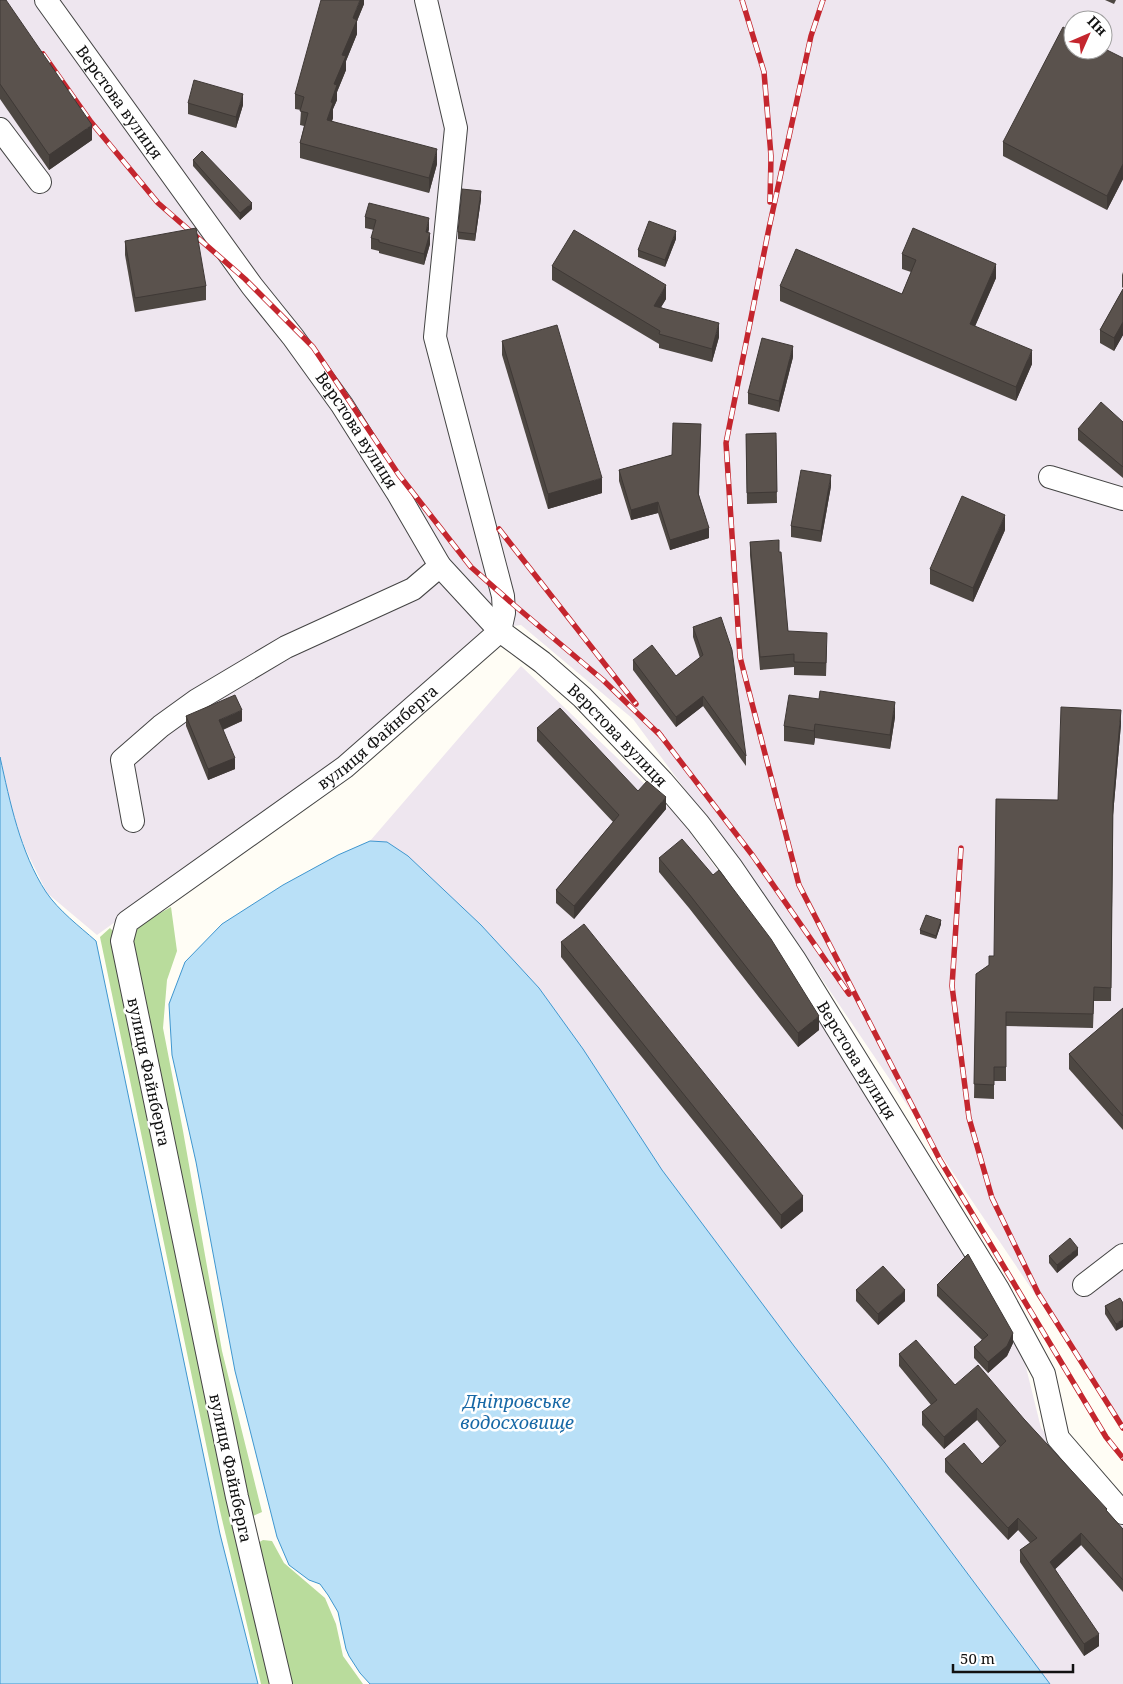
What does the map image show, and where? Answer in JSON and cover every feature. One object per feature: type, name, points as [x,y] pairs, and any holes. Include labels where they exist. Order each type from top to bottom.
[{"type":"street","name":"Верстова вулиця","points":[[46,0],[252,286],[293,337],[342,404],[440,566],[500,631],[542,662],[582,697],[662,781],[698,823],[732,868],[795,960],[998,1289],[1044,1374],[1058,1438],[1123,1513]]},
{"type":"street","points":[[426,0],[456,128],[435,337],[503,596],[504,613],[500,631]]},
{"type":"street","points":[[0,129],[40,182]]},
{"type":"street","points":[[1050,477],[1123,499]]},
{"type":"street","points":[[133,821],[122,760],[161,726],[197,700],[286,647],[413,589],[440,566]]},
{"type":"street","name":"вулиця Файнберга","points":[[281,1684],[237,1497],[122,942],[127,922],[345,767],[500,631]]},
{"type":"street","points":[[1084,1285],[1123,1255]]},
{"type":"shaded area","points":[[0,0],[1123,0],[1123,1424],[788,929],[633,719],[521,625],[483,630],[344,757],[97,935],[47,893],[25,848],[13,814],[0,757]]},
{"type":"shaded area","points":[[521,666],[679,817],[775,950],[1020,1343],[1041,1428],[1123,1523],[1123,1684],[1050,1684],[662,1170],[583,1049],[539,988],[481,925],[408,856],[387,842],[370,841]]},
{"type":"green space","points":[[171,907],[177,951],[167,980],[163,1028],[222,1351],[262,1512],[253,1516],[244,1491],[133,951],[135,927]]},
{"type":"green space","points":[[110,928],[116,934],[279,1684],[261,1684],[220,1511],[100,937]]},
{"type":"green space","points":[[263,1540],[272,1541],[284,1563],[325,1598],[336,1624],[343,1656],[363,1684],[290,1684],[256,1544]]},
{"type":"water","points":[[0,757],[17,826],[37,877],[57,906],[96,941],[220,1534],[258,1684],[0,1684]]},
{"type":"water","name":"Дніпровське водосховище","points":[[370,841],[387,842],[408,856],[481,925],[539,988],[583,1049],[662,1170],[1050,1684],[370,1684],[360,1673],[346,1649],[338,1612],[328,1595],[320,1584],[309,1580],[289,1565],[277,1537],[235,1371],[196,1162],[172,1055],[169,1004],[185,962],[222,924],[283,885],[338,855]]},
{"type":"building","points":[[0,0],[6,0],[92,125],[49,155],[0,84]]},
{"type":"building","points":[[321,0],[360,0],[353,18],[357,20],[342,55],[346,56],[334,84],[337,85],[327,120],[437,149],[429,178],[300,143],[308,113],[300,111],[304,97],[295,94]]},
{"type":"building","points":[[1063,27],[1063,60],[1113,60],[1113,53],[1123,58],[1123,164],[1107,196],[1003,142]]},
{"type":"building","points":[[194,80],[243,94],[236,117],[188,103]]},
{"type":"building","points":[[202,151],[252,203],[240,213],[193,160]]},
{"type":"building","points":[[462,189],[481,191],[475,234],[458,232]]},
{"type":"building","points":[[369,203],[429,218],[426,232],[430,233],[424,254],[379,242],[379,240],[371,238],[376,220],[365,217]]},
{"type":"building","points":[[649,221],[676,231],[665,260],[638,250]]},
{"type":"building","points":[[196,228],[206,286],[135,298],[125,241]]},
{"type":"building","points":[[913,228],[996,264],[970,324],[1032,350],[1016,387],[780,286],[796,249],[902,294],[916,260],[902,254]]},
{"type":"building","points":[[574,230],[666,285],[654,306],[719,323],[712,349],[659,334],[660,331],[552,266]]},
{"type":"building","points":[[1123,289],[1123,322],[1114,338],[1100,330]]},
{"type":"building","points":[[557,325],[602,478],[548,494],[502,341]]},
{"type":"building","points":[[762,338],[793,346],[779,401],[748,393]]},
{"type":"building","points":[[1101,402],[1123,422],[1123,467],[1078,429]]},
{"type":"building","points":[[673,423],[701,424],[698,493],[709,528],[670,540],[658,502],[631,510],[619,470],[672,455]]},
{"type":"building","points":[[776,433],[777,492],[747,493],[746,434]]},
{"type":"building","points":[[801,470],[831,475],[821,531],[791,526]]},
{"type":"building","points":[[962,496],[1005,515],[973,588],[930,569]]},
{"type":"building","points":[[779,540],[788,631],[827,633],[826,663],[794,662],[794,654],[760,657],[750,542]]},
{"type":"building","points":[[721,617],[732,650],[746,756],[703,696],[676,717],[633,660],[652,645],[676,676],[703,655],[693,627]]},
{"type":"building","points":[[820,691],[895,702],[890,735],[815,724],[814,731],[784,726],[789,695],[819,699]]},
{"type":"building","points":[[235,695],[242,710],[219,720],[235,758],[208,769],[186,716]]},
{"type":"building","points":[[1061,707],[1121,710],[1113,801],[1111,988],[1094,987],[1093,1014],[1006,1012],[1006,1067],[994,1067],[994,1085],[974,1084],[976,974],[989,965],[989,956],[994,956],[996,799],[1058,800]]},
{"type":"building","points":[[560,708],[638,791],[647,781],[666,797],[574,906],[556,890],[619,815],[537,728]]},
{"type":"building","points":[[682,839],[713,875],[719,870],[771,939],[819,1016],[798,1033],[659,858]]},
{"type":"building","points":[[926,915],[941,920],[936,936],[920,930]]},
{"type":"building","points":[[584,924],[803,1196],[781,1215],[561,942]]},
{"type":"building","points":[[1123,1008],[1123,1116],[1069,1054]]},
{"type":"building","points":[[1070,1238],[1078,1248],[1057,1265],[1049,1256]]},
{"type":"building","points":[[968,1254],[1013,1333],[1007,1346],[988,1362],[974,1347],[988,1335],[937,1285]]},
{"type":"building","points":[[883,1266],[905,1290],[878,1314],[856,1290]]},
{"type":"building","points":[[1120,1298],[1123,1303],[1123,1319],[1116,1324],[1105,1306]]},
{"type":"building","points":[[916,1340],[955,1385],[978,1365],[1123,1529],[1123,1580],[1081,1533],[1050,1562],[1099,1634],[1084,1644],[1020,1550],[1037,1538],[1018,1518],[1008,1528],[945,1459],[964,1443],[982,1464],[1006,1441],[977,1408],[944,1437],[922,1412],[937,1400],[899,1354]]},
{"type":"railway","points":[[742,0],[764,72],[771,156],[770,202]]},
{"type":"railway","points":[[823,0],[811,36],[769,228],[726,443],[740,657],[799,885],[940,1160],[1106,1437],[1123,1458]]},
{"type":"railway","points":[[43,54],[91,122],[158,203],[245,279],[313,347],[399,475],[471,567],[603,680],[661,736]]},
{"type":"railway","points":[[499,529],[636,704]]},
{"type":"railway","points":[[658,732],[753,856],[849,994]]},
{"type":"railway","points":[[961,848],[952,986],[969,1118],[992,1198],[1038,1293],[1123,1428]]}]
